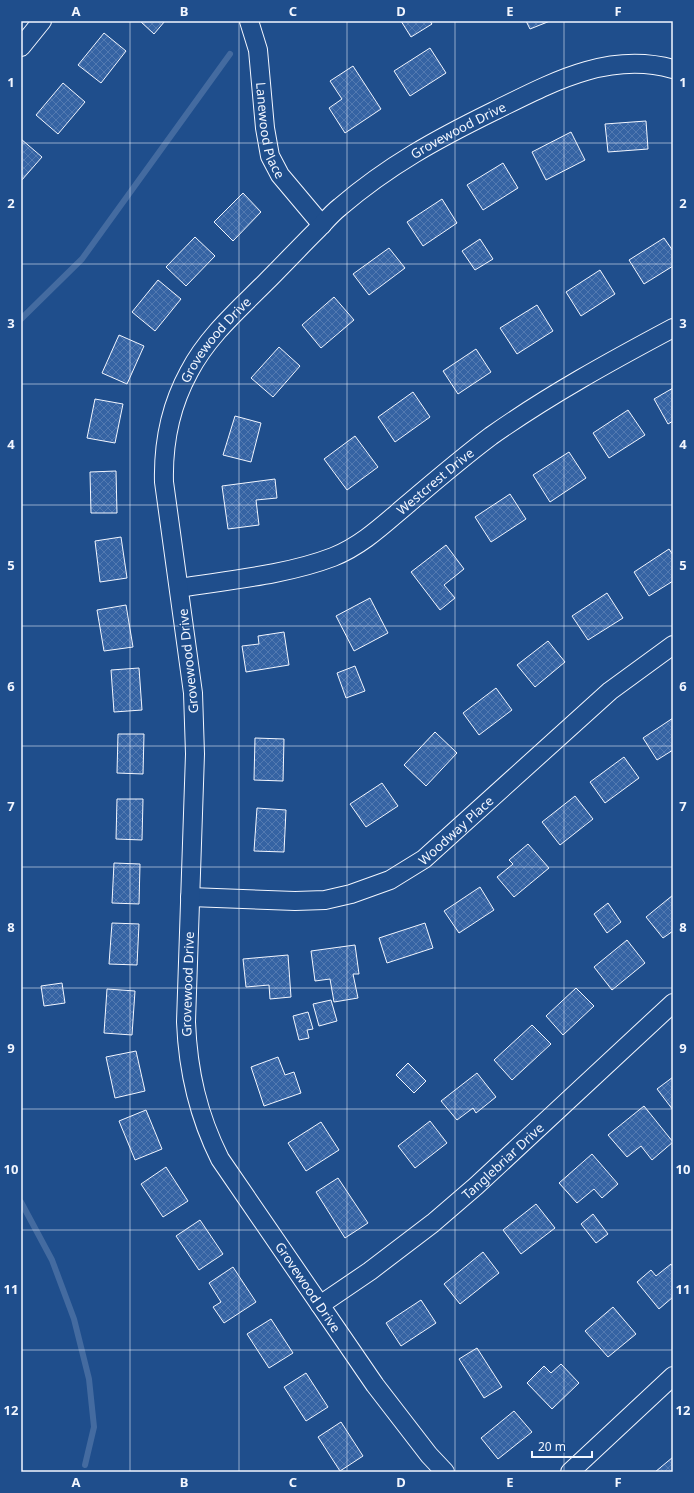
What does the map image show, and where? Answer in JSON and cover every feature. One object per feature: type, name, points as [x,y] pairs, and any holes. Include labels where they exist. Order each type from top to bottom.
[{"type":"street","points":[[21,47],[42,21]]},
{"type":"street","name":"Lanewood Place","points":[[249,21],[258,50],[265,128],[270,156],[280,175],[322,224]]},
{"type":"street","name":"Grovewood Drive","points":[[445,1472],[429,1455],[375,1385],[220,1159],[199,1109],[190,1072],[186,1022],[195,754],[193,693],[164,482],[167,434],[178,394],[189,370],[206,345],[230,318],[322,224],[378,176],[444,136],[552,82],[578,72],[617,64],[637,63],[673,68]]},
{"type":"street","name":"Westcrest Drive","points":[[179,588],[300,568],[334,556],[367,539],[422,492],[491,437],[567,386],[673,328]]},
{"type":"street","name":"Woodway Place","points":[[190,897],[296,901],[325,900],[351,894],[390,880],[424,859],[610,691],[673,645]]},
{"type":"street","name":"Tanglebriar Drive","points":[[320,1305],[370,1271],[432,1223],[476,1186],[673,1003]]},
{"type":"street","points":[[570,1472],[673,1376]]},
{"type":"building","points":[[140,21],[165,21],[154,34]]},
{"type":"building","points":[[401,21],[430,21],[432,24],[411,37]]},
{"type":"building","points":[[526,21],[550,21],[530,29]]},
{"type":"building","points":[[104,33],[126,51],[101,83],[78,65]]},
{"type":"building","points":[[430,48],[446,73],[410,96],[394,71]]},
{"type":"building","points":[[353,66],[381,109],[345,133],[329,108],[342,99],[330,81]]},
{"type":"building","points":[[63,83],[85,102],[58,134],[36,115]]},
{"type":"building","points":[[646,121],[648,149],[608,152],[605,124]]},
{"type":"building","points":[[571,132],[585,160],[546,180],[532,152]]},
{"type":"building","points":[[21,139],[42,157],[21,181]]},
{"type":"building","points":[[503,163],[518,188],[483,210],[467,185]]},
{"type":"building","points":[[243,193],[261,212],[233,241],[214,222]]},
{"type":"building","points":[[442,199],[457,223],[423,246],[407,222]]},
{"type":"building","points":[[195,237],[215,256],[186,286],[166,267]]},
{"type":"building","points":[[664,238],[673,251],[673,266],[644,284],[629,260]]},
{"type":"building","points":[[480,239],[493,259],[475,270],[462,251]]},
{"type":"building","points":[[389,248],[405,268],[369,295],[353,274]]},
{"type":"building","points":[[600,270],[615,294],[581,316],[566,292]]},
{"type":"building","points":[[158,280],[181,299],[155,331],[132,312]]},
{"type":"building","points":[[334,297],[354,320],[321,348],[302,325]]},
{"type":"building","points":[[537,305],[553,331],[517,354],[500,328]]},
{"type":"building","points":[[119,335],[144,346],[127,384],[102,373]]},
{"type":"building","points":[[279,347],[300,366],[273,397],[251,378]]},
{"type":"building","points":[[476,349],[491,372],[458,394],[443,371]]},
{"type":"building","points":[[673,388],[673,421],[668,424],[654,399]]},
{"type":"building","points":[[413,392],[430,417],[395,442],[378,417]]},
{"type":"building","points":[[95,399],[123,404],[115,443],[87,438]]},
{"type":"building","points":[[628,410],[645,435],[609,458],[593,433]]},
{"type":"building","points":[[235,416],[261,423],[251,462],[223,455]]},
{"type":"building","points":[[355,436],[378,467],[347,490],[324,459]]},
{"type":"building","points":[[569,452],[586,478],[550,502],[533,475]]},
{"type":"building","points":[[116,471],[117,513],[91,513],[90,472]]},
{"type":"building","points":[[275,479],[277,498],[256,500],[259,525],[228,529],[222,486]]},
{"type":"building","points":[[510,494],[526,519],[491,542],[475,517]]},
{"type":"building","points":[[121,537],[127,578],[100,582],[95,541]]},
{"type":"building","points":[[446,545],[464,569],[444,585],[455,598],[440,610],[411,572]]},
{"type":"building","points":[[669,549],[673,555],[673,581],[649,596],[634,572]]},
{"type":"building","points":[[607,593],[623,618],[588,640],[572,616]]},
{"type":"building","points":[[370,598],[388,633],[354,651],[336,616]]},
{"type":"building","points":[[126,605],[133,647],[104,651],[97,610]]},
{"type":"building","points":[[284,632],[289,665],[246,672],[242,646],[259,644],[258,636]]},
{"type":"building","points":[[548,641],[565,662],[535,687],[517,665]]},
{"type":"building","points":[[355,666],[365,691],[346,698],[337,673]]},
{"type":"building","points":[[139,668],[142,710],[114,712],[111,670]]},
{"type":"building","points":[[496,688],[512,710],[479,735],[463,713]]},
{"type":"building","points":[[673,718],[673,750],[657,760],[643,738]]},
{"type":"building","points":[[435,732],[457,753],[426,786],[404,765]]},
{"type":"building","points":[[118,734],[144,734],[143,774],[117,773]]},
{"type":"building","points":[[255,738],[284,739],[283,781],[254,780]]},
{"type":"building","points":[[624,757],[639,778],[605,803],[590,782]]},
{"type":"building","points":[[382,783],[398,806],[366,827],[350,804]]},
{"type":"building","points":[[575,796],[593,819],[560,845],[542,822]]},
{"type":"building","points":[[117,799],[143,799],[142,840],[116,839]]},
{"type":"building","points":[[257,808],[286,810],[284,852],[254,851]]},
{"type":"building","points":[[528,844],[549,868],[514,897],[497,877],[513,864],[509,860]]},
{"type":"building","points":[[114,863],[140,864],[139,904],[112,903]]},
{"type":"building","points":[[480,887],[494,910],[459,933],[444,911]]},
{"type":"building","points":[[673,895],[673,931],[663,938],[646,917]]},
{"type":"building","points":[[608,903],[621,922],[607,933],[594,914]]},
{"type":"building","points":[[112,923],[139,924],[137,965],[109,964]]},
{"type":"building","points":[[425,923],[433,948],[387,963],[379,938]]},
{"type":"building","points":[[627,940],[645,963],[612,990],[594,967]]},
{"type":"building","points":[[355,945],[359,974],[353,974],[358,998],[334,1002],[330,979],[315,981],[311,951]]},
{"type":"building","points":[[288,955],[291,997],[270,999],[269,985],[246,987],[243,959]]},
{"type":"building","points":[[62,983],[65,1003],[44,1006],[41,986]]},
{"type":"building","points":[[576,988],[594,1006],[563,1035],[546,1016]]},
{"type":"building","points":[[107,989],[135,991],[132,1035],[104,1033]]},
{"type":"building","points":[[331,1000],[337,1021],[319,1026],[313,1004]]},
{"type":"building","points":[[308,1012],[313,1029],[307,1030],[309,1038],[299,1040],[293,1016]]},
{"type":"building","points":[[532,1025],[551,1044],[512,1080],[494,1060]]},
{"type":"building","points":[[136,1051],[145,1091],[115,1098],[106,1057]]},
{"type":"building","points":[[278,1057],[285,1075],[294,1072],[301,1093],[264,1106],[251,1067]]},
{"type":"building","points":[[408,1063],[426,1081],[414,1093],[396,1075]]},
{"type":"building","points":[[477,1073],[496,1097],[476,1113],[473,1108],[457,1120],[441,1101]]},
{"type":"building","points":[[673,1077],[673,1110],[657,1089]]},
{"type":"building","points":[[644,1106],[673,1142],[652,1160],[641,1146],[627,1157],[608,1135]]},
{"type":"building","points":[[146,1110],[162,1149],[135,1160],[119,1121]]},
{"type":"building","points":[[430,1121],[447,1143],[415,1168],[398,1146]]},
{"type":"building","points":[[321,1122],[339,1150],[306,1171],[288,1143]]},
{"type":"building","points":[[592,1154],[618,1184],[602,1198],[594,1189],[577,1203],[559,1183]]},
{"type":"building","points":[[166,1167],[188,1201],[163,1217],[141,1184]]},
{"type":"building","points":[[338,1178],[368,1223],[345,1238],[316,1192]]},
{"type":"building","points":[[536,1204],[555,1228],[521,1254],[503,1230]]},
{"type":"building","points":[[593,1214],[608,1234],[596,1243],[581,1224]]},
{"type":"building","points":[[200,1220],[223,1254],[199,1270],[176,1236]]},
{"type":"building","points":[[483,1252],[499,1273],[460,1304],[444,1284]]},
{"type":"building","points":[[671,1264],[673,1267],[673,1297],[659,1309],[637,1282],[651,1270],[656,1276]]},
{"type":"building","points":[[233,1267],[256,1302],[224,1323],[213,1307],[221,1302],[209,1283]]},
{"type":"building","points":[[421,1300],[436,1323],[401,1346],[386,1323]]},
{"type":"building","points":[[613,1307],[636,1334],[608,1357],[585,1331]]},
{"type":"building","points":[[271,1319],[293,1353],[269,1368],[247,1334]]},
{"type":"building","points":[[477,1348],[502,1387],[484,1398],[459,1359]]},
{"type":"building","points":[[561,1364],[579,1383],[552,1409],[527,1383],[544,1366],[551,1373]]},
{"type":"building","points":[[306,1373],[328,1407],[306,1421],[284,1387]]},
{"type":"building","points":[[514,1411],[532,1432],[498,1459],[481,1438]]},
{"type":"building","points":[[341,1422],[363,1456],[340,1471],[318,1437]]},
{"type":"building","points":[[673,1457],[673,1472],[655,1472]]},
{"type":"waterway","points":[[21,319],[82,259],[230,54]]},
{"type":"waterway","points":[[21,1202],[52,1260],[74,1319],[89,1379],[94,1427],[85,1465]]}]
